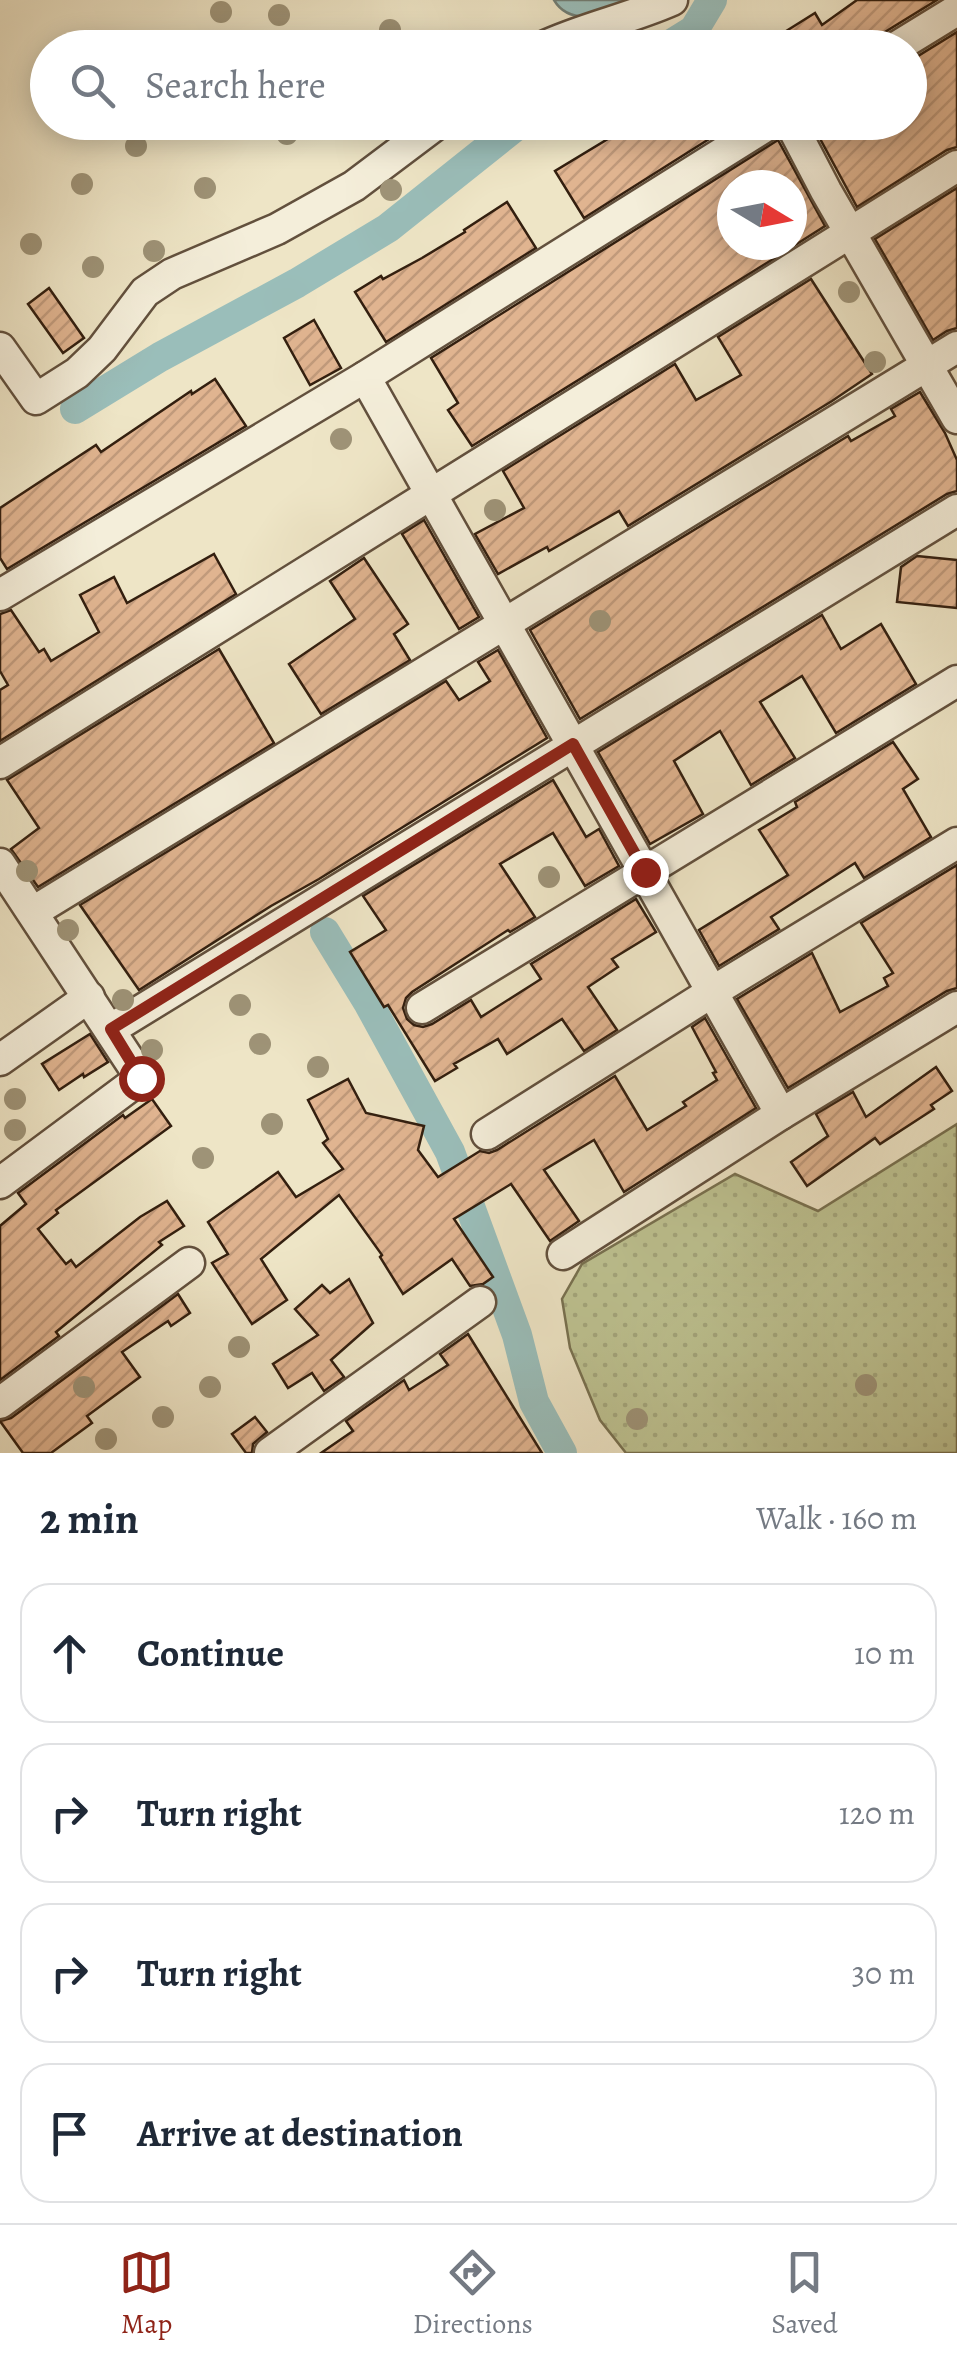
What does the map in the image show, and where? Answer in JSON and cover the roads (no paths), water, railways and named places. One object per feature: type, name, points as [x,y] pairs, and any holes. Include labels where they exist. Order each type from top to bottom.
[{"type":"street","points":[[586,30],[672,0]]},
{"type":"street","points":[[924,30],[957,10]]},
{"type":"street","points":[[0,348],[36,399],[77,373],[102,349],[145,292],[172,274],[277,229],[354,186],[415,140]]},
{"type":"street","points":[[0,595],[366,377],[743,140]]},
{"type":"street","points":[[800,140],[957,418]]},
{"type":"street","points":[[0,763],[957,166]]},
{"type":"street","points":[[33,912],[957,347]]},
{"type":"street","points":[[366,377],[781,1114]]},
{"type":"street","points":[[111,1029],[957,510]]},
{"type":"street","points":[[422,1008],[957,681]]},
{"type":"street","points":[[486,1134],[957,843]]},
{"type":"street","points":[[0,864],[141,1078],[0,1183]]},
{"type":"street","points":[[0,1060],[89,997]]},
{"type":"street","points":[[562,1254],[957,1007]]},
{"type":"street","points":[[0,1403],[189,1263]]},
{"type":"street","points":[[270,1453],[480,1302]]},
{"type":"water","points":[[554,0],[645,0],[584,16],[562,10]]},
{"type":"waterway","points":[[694,30],[712,0]]},
{"type":"waterway","points":[[75,409],[388,228],[498,140]]},
{"type":"waterway","points":[[325,932],[450,1152],[517,1335],[534,1402],[562,1453]]}]
